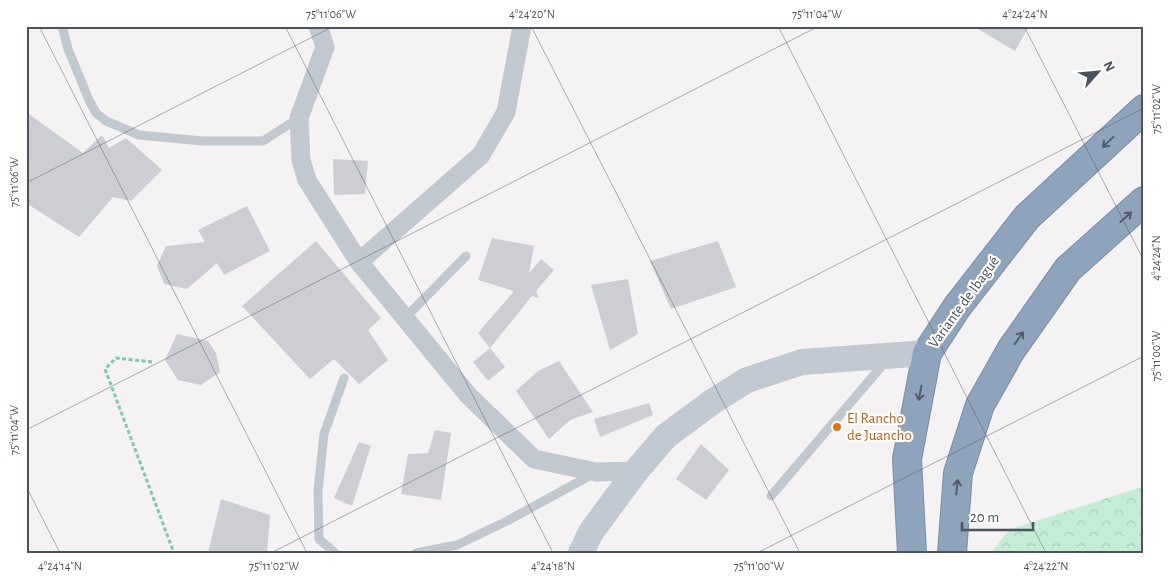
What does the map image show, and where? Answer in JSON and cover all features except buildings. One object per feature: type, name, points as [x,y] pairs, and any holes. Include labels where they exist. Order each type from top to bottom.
[{"type":"highway","name":"Variante de Ibagué","points":[[912,553],[907,458],[927,353],[957,307],[1027,217],[1144,109]]},
{"type":"highway","points":[[952,553],[958,474],[980,405],[1011,350],[1068,270],[1144,202]]},
{"type":"street","points":[[318,26],[325,47],[299,118],[301,160],[307,180],[330,212],[359,262],[468,395],[534,459],[596,472],[636,471]]},
{"type":"street","points":[[359,262],[481,155],[506,112],[522,26]]},
{"type":"street","points":[[581,553],[591,532],[636,471],[666,436],[712,402],[747,380],[802,362],[927,353]]},
{"type":"lane","points":[[62,26],[68,49],[96,113],[106,120],[139,135],[203,140],[263,140],[299,118]]},
{"type":"lane","points":[[405,318],[466,256]]},
{"type":"lane","points":[[772,496],[889,357]]},
{"type":"lane","points":[[336,553],[319,539],[318,491],[324,434],[344,378]]},
{"type":"lane","points":[[416,553],[457,545],[507,521],[596,472]]},
{"type":"path","points":[[152,362],[116,358],[105,369],[174,553]]},
{"type":"green space","points":[[1144,486],[1144,553],[991,553],[1009,530]]},
{"type":"place","name":"El Rancho de Juancho","points":[[837,427]]}]
